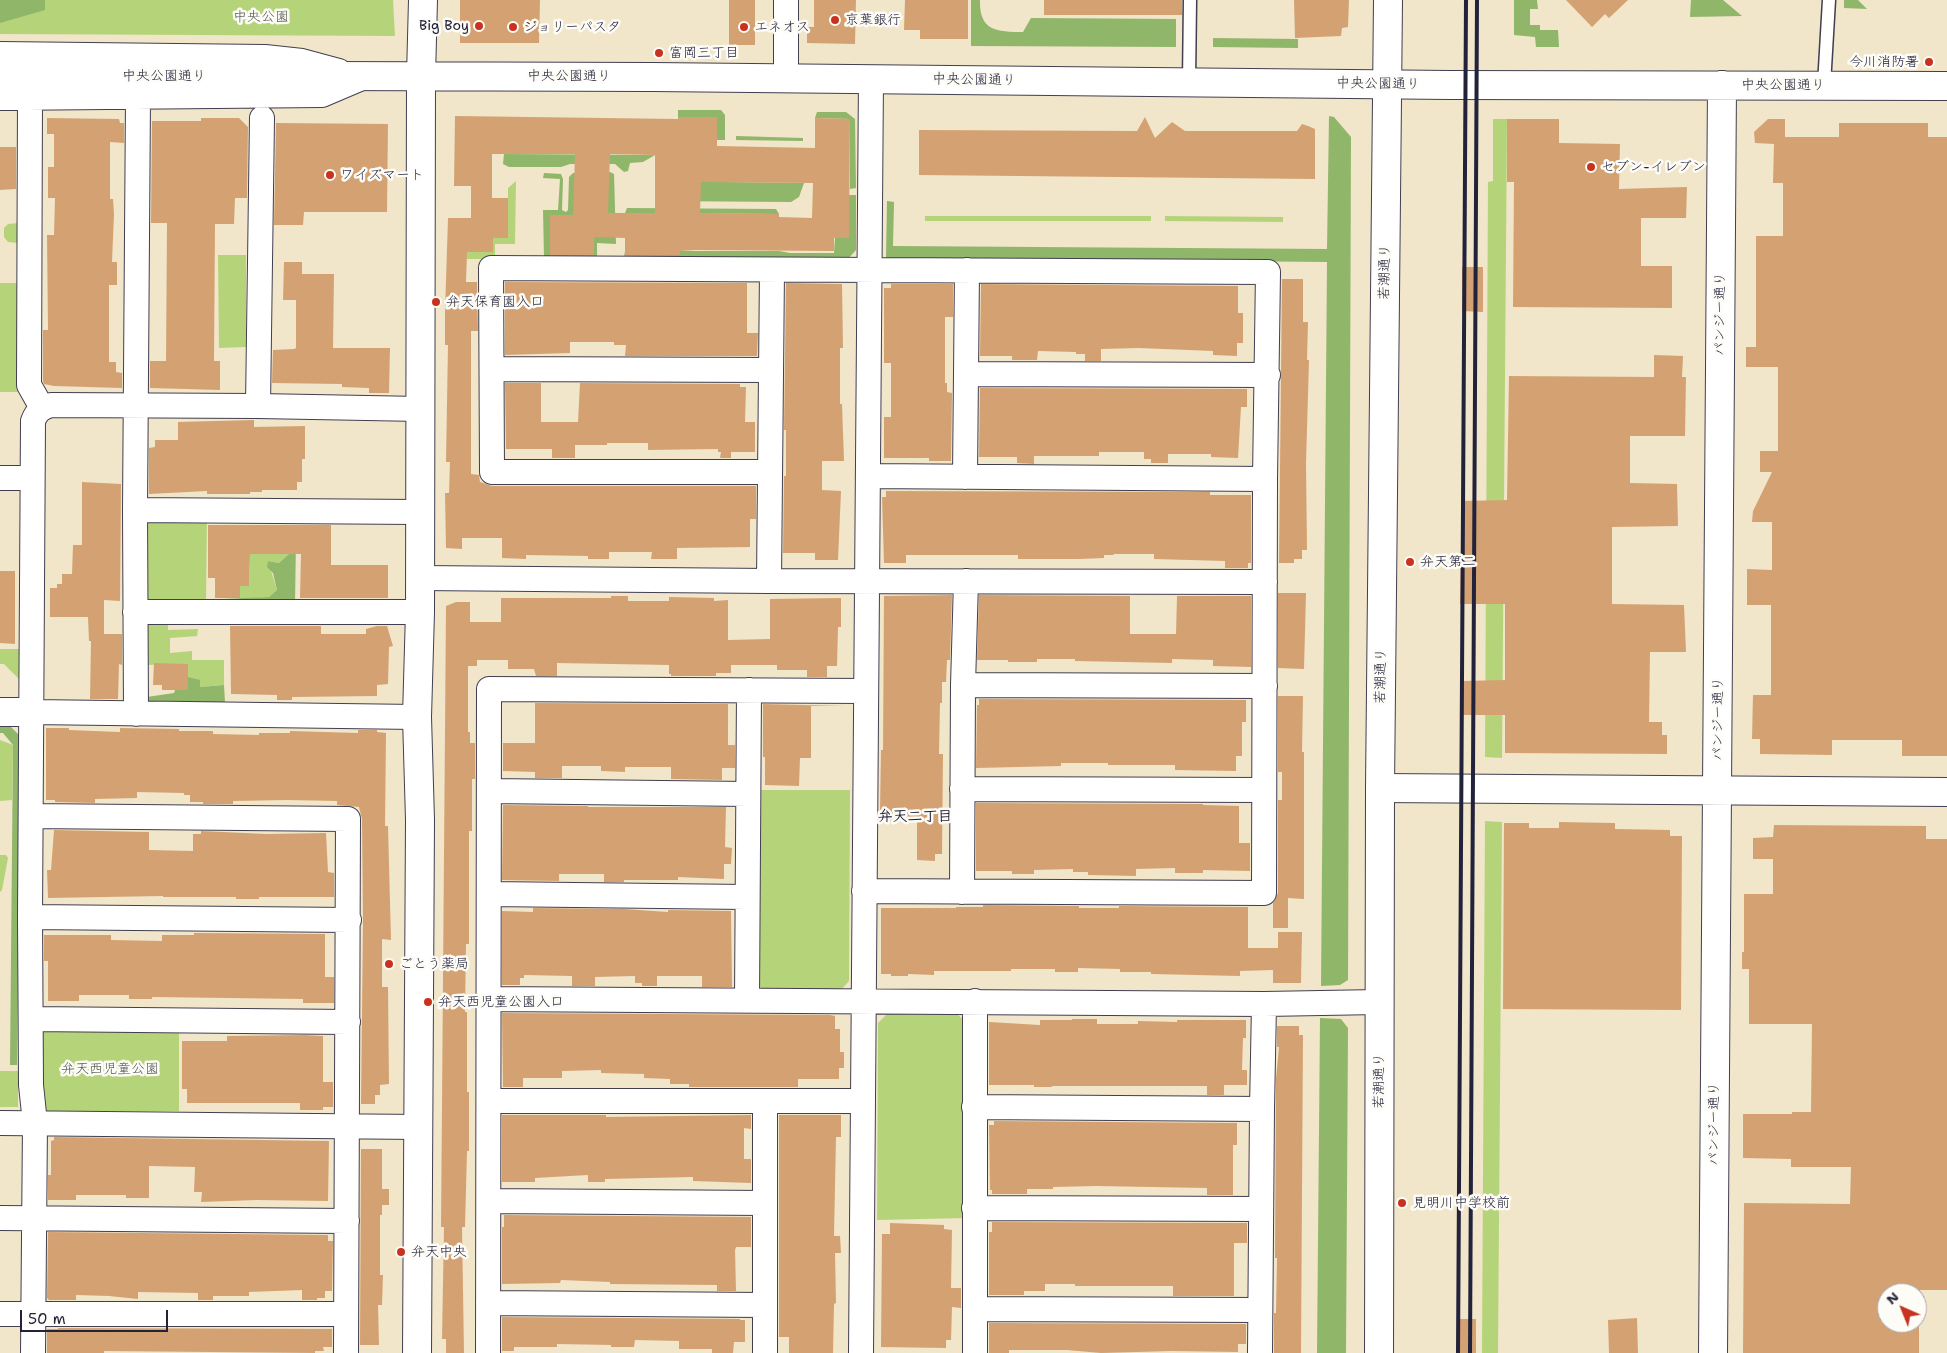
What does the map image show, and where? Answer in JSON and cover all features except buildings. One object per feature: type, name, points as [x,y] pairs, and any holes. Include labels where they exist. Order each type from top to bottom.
[{"type":"street","points":[[416,1353],[420,820],[417,717],[420,612],[419,512],[424,0]]},
{"type":"street","points":[[786,0],[786,78]]},
{"type":"street","name":"若潮通り","points":[[1378,1353],[1380,788],[1388,0]]},
{"type":"street","points":[[0,54],[265,57],[302,61],[363,77]]},
{"type":"street","name":"中央公園通り","points":[[0,76],[422,76],[1947,86]]},
{"type":"street","points":[[0,98],[322,95],[363,77]]},
{"type":"street","points":[[861,1353],[871,79]]},
{"type":"street","name":"パンジー通り","points":[[1712,1353],[1722,85]]},
{"type":"street","points":[[30,97],[29,385],[42,408]]},
{"type":"street","points":[[136,714],[135,406],[138,98]]},
{"type":"street","points":[[258,406],[262,118]]},
{"type":"street","points":[[769,472],[492,472],[491,268],[1268,272],[1268,376],[1265,479],[1264,893],[864,891]]},
{"type":"street","points":[[769,581],[772,270]]},
{"type":"street","points":[[965,477],[967,270]]},
{"type":"street","points":[[492,369],[770,370]]},
{"type":"street","points":[[967,374],[1268,376]]},
{"type":"street","points":[[33,1353],[34,1123],[31,1085],[30,917],[32,421],[37,412],[51,405],[421,409]]},
{"type":"street","points":[[868,476],[1265,479]]},
{"type":"street","points":[[0,478],[32,478]]},
{"type":"street","points":[[135,510],[419,512]]},
{"type":"street","points":[[419,578],[1265,582]]},
{"type":"street","points":[[962,892],[963,684],[966,582]]},
{"type":"street","points":[[136,612],[420,612]]},
{"type":"street","points":[[963,684],[1265,686]]},
{"type":"street","points":[[488,1353],[489,689],[866,691]]},
{"type":"street","points":[[747,1000],[746,896],[749,690]]},
{"type":"street","points":[[0,712],[417,717]]},
{"type":"street","points":[[1380,788],[1947,792]]},
{"type":"street","points":[[962,789],[1264,790]]},
{"type":"street","points":[[490,791],[748,794]]},
{"type":"street","points":[[31,816],[348,819],[346,1353]]},
{"type":"street","points":[[490,894],[746,896]]},
{"type":"street","points":[[30,917],[349,920]]},
{"type":"street","points":[[489,999],[1264,1004],[1379,1002]]},
{"type":"street","points":[[975,1001],[975,1353]]},
{"type":"street","points":[[1260,1353],[1264,1004]]},
{"type":"street","points":[[31,1019],[348,1022]]},
{"type":"street","points":[[489,1101],[862,1101]]},
{"type":"street","points":[[765,1101],[765,1353]]},
{"type":"street","points":[[974,1108],[1262,1109]]},
{"type":"street","points":[[0,1123],[419,1126]]},
{"type":"street","points":[[489,1201],[765,1203]]},
{"type":"street","points":[[974,1208],[1261,1209]]},
{"type":"street","points":[[0,1218],[347,1220]]},
{"type":"street","points":[[488,1303],[765,1305]]},
{"type":"street","points":[[974,1309],[1260,1310]]},
{"type":"street","points":[[0,1314],[346,1314]]},
{"type":"lane","points":[[1189,82],[1190,0]]},
{"type":"lane","points":[[1824,85],[1829,0]]},
{"type":"green space","name":"中央公園","points":[[0,0],[393,0],[395,36],[0,34]]},
{"type":"green space","points":[[0,0],[45,0],[45,10],[0,23]]},
{"type":"green space","points":[[971,0],[980,0],[980,10],[986,24],[991,28],[1005,31],[1023,32],[1031,18],[1176,19],[1176,47],[971,46]]},
{"type":"green space","points":[[1514,0],[1537,0],[1538,9],[1530,9],[1530,25],[1540,25],[1540,30],[1558,30],[1559,47],[1536,47],[1535,37],[1514,35]]},
{"type":"green space","points":[[1691,0],[1723,0],[1742,16],[1690,17]]},
{"type":"green space","points":[[1844,0],[1858,0],[1867,9],[1844,8]]},
{"type":"green space","points":[[1213,38],[1298,39],[1298,48],[1213,47]]},
{"type":"green space","points":[[678,110],[721,110],[725,115],[725,140],[717,140],[717,117],[678,117]]},
{"type":"green space","points":[[817,112],[846,112],[855,119],[856,188],[850,189],[850,119],[815,118]]},
{"type":"green space","points":[[1329,116],[1334,117],[1351,137],[1348,980],[1340,985],[1321,986],[1327,262],[886,258],[887,201],[894,202],[893,246],[1327,249]]},
{"type":"green space","points":[[1493,119],[1507,119],[1502,758],[1485,757],[1488,182],[1493,181]]},
{"type":"green space","points":[[736,136],[803,138],[803,141],[736,140]]},
{"type":"green space","points":[[504,154],[655,155],[643,162],[630,163],[628,171],[624,172],[615,164],[509,167],[503,164]]},
{"type":"green space","points":[[610,172],[614,174],[616,244],[597,243],[597,258],[544,258],[543,210],[558,210],[560,179],[543,178],[544,173],[561,174],[563,179],[562,210],[566,212],[568,210],[569,177],[573,173]]},
{"type":"green space","points":[[701,180],[804,183],[799,197],[791,202],[655,201],[655,195]]},
{"type":"green space","points":[[516,181],[515,244],[495,244],[495,259],[447,259],[447,252],[493,252],[493,238],[508,238],[508,188]]},
{"type":"green space","points":[[849,195],[856,195],[856,250],[847,260],[624,257],[625,251],[834,253],[835,238],[849,238]]},
{"type":"green space","points":[[627,208],[776,209],[779,214],[625,213]]},
{"type":"green space","points":[[925,216],[1151,216],[1151,221],[925,221]]},
{"type":"green space","points":[[1165,216],[1283,217],[1283,222],[1165,221]]},
{"type":"green space","points":[[18,223],[19,243],[8,242],[4,237],[4,228],[8,224]]},
{"type":"green space","points":[[218,255],[246,255],[246,347],[219,348]]},
{"type":"green space","points":[[0,283],[20,283],[20,392],[0,392]]},
{"type":"green space","points":[[143,518],[207,518],[206,601],[143,601]]},
{"type":"green space","points":[[296,539],[295,603],[221,602],[221,599],[269,597],[277,590],[273,573],[267,567],[268,561],[279,563],[289,554],[290,540]]},
{"type":"green space","points":[[258,551],[259,554],[289,554],[279,563],[268,561],[277,590],[269,597],[240,599],[240,586],[249,586],[250,552]]},
{"type":"green space","points":[[151,619],[168,619],[168,630],[198,629],[197,636],[170,638],[170,653],[192,651],[192,660],[224,660],[224,685],[200,687],[188,677],[188,664],[144,665],[144,626]]},
{"type":"green space","points":[[0,649],[20,649],[19,679],[4,664],[0,664]]},
{"type":"green space","points":[[188,677],[200,680],[200,687],[224,685],[225,702],[151,703],[148,701],[147,697],[174,693],[175,690],[188,690]]},
{"type":"green space","points":[[0,725],[9,725],[20,736],[17,1065],[10,1065],[13,745],[3,733],[0,733]]},
{"type":"green space","points":[[0,740],[13,745],[12,800],[0,801]]},
{"type":"green space","points":[[758,790],[850,790],[849,981],[841,990],[763,990],[756,982]]},
{"type":"green space","points":[[1485,821],[1502,822],[1498,1353],[1482,1353]]},
{"type":"green space","points":[[0,855],[6,855],[8,858],[0,892]]},
{"type":"green space","points":[[888,1013],[957,1014],[967,1023],[966,1218],[877,1220],[878,1023]]},
{"type":"green space","points":[[1320,1018],[1341,1019],[1348,1028],[1346,1353],[1317,1353]]},
{"type":"green space","name":"弁天西児童公園","points":[[179,1025],[179,1111],[41,1112],[41,1026]]},
{"type":"green space","points":[[0,1071],[18,1071],[18,1107],[0,1107]]},
{"type":"railway","points":[[1458,1353],[1466,0]]},
{"type":"railway","points":[[1470,1353],[1477,0]]},
{"type":"place","name":"京葉銀行","points":[[835,20]]},
{"type":"place","name":"Big Boy","points":[[479,26]]},
{"type":"place","name":"ジョリーパスタ","points":[[513,27]]},
{"type":"place","name":"エネオス","points":[[744,27]]},
{"type":"place","name":"富岡三丁目","points":[[659,53]]},
{"type":"place","name":"今川消防署","points":[[1929,62]]},
{"type":"place","name":"セブン-イレブン","points":[[1591,167]]},
{"type":"place","name":"ワイズマート","points":[[330,175]]},
{"type":"place","name":"弁天保育園入口","points":[[436,302]]},
{"type":"place","name":"弁天第二","points":[[1410,562]]},
{"type":"place","name":"ごとう薬局","points":[[389,964]]},
{"type":"place","name":"弁天西児童公園入口","points":[[428,1002]]},
{"type":"place","name":"見明川中学校前","points":[[1402,1203]]},
{"type":"place","name":"弁天中央","points":[[401,1252]]},
{"type":"district","name":"弁天二丁目","points":[[915,817]]}]
